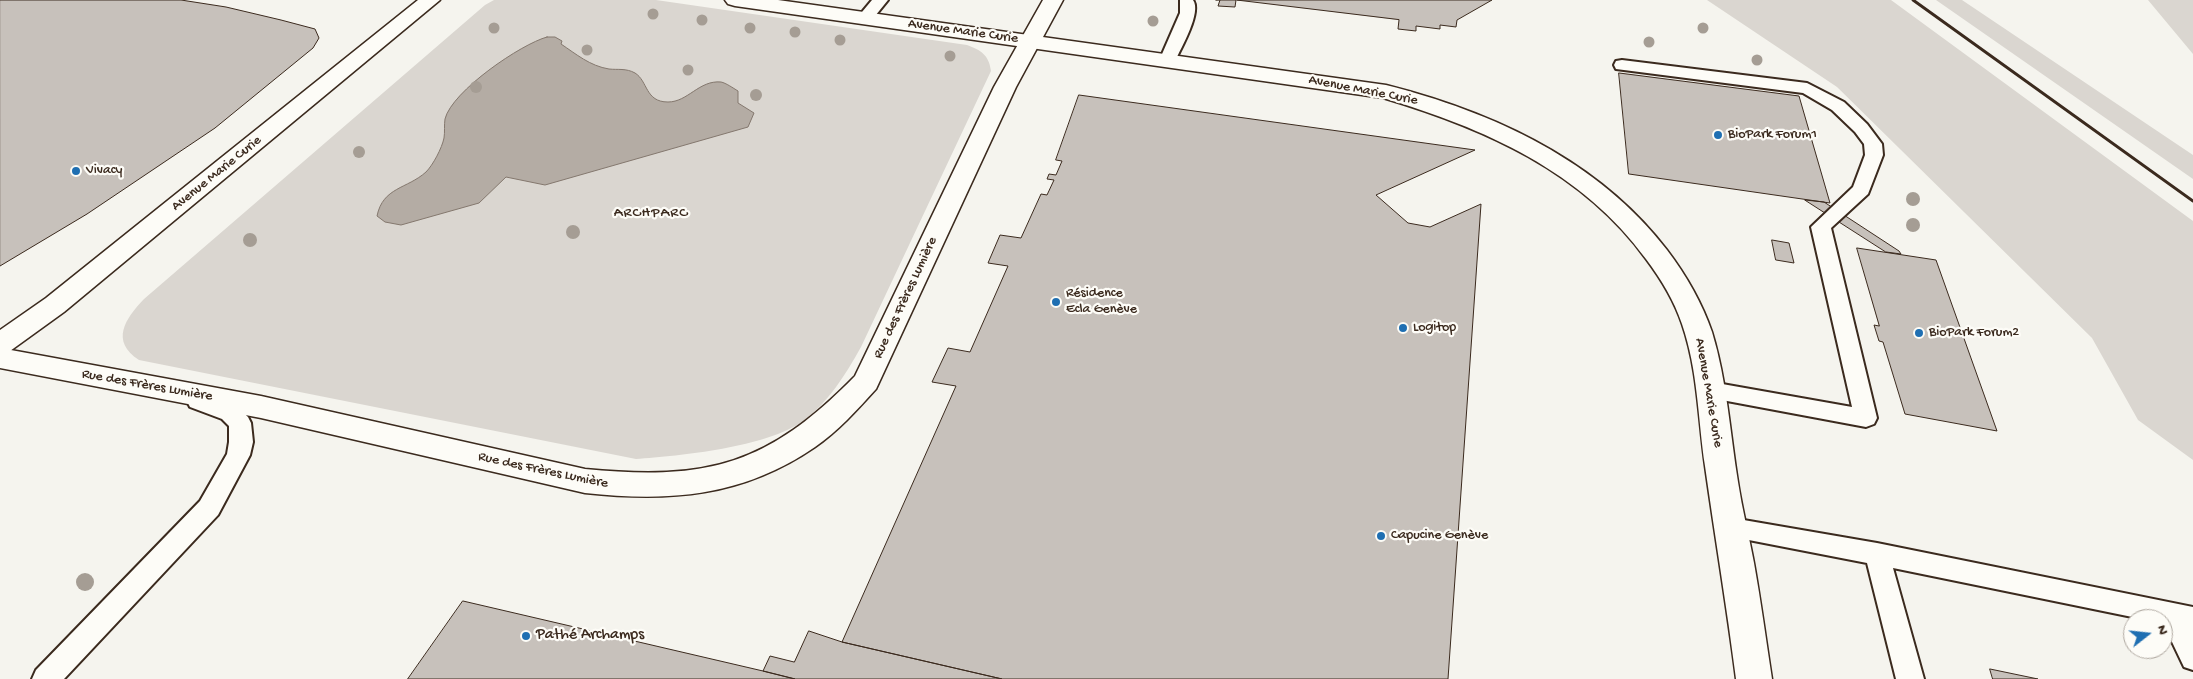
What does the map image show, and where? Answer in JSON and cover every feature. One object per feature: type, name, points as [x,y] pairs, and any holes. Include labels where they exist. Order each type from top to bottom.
[{"type":"street","name":"Avenue Marie Curie","points":[[0,344],[61,301],[430,0]]},
{"type":"street","name":"Avenue Marie Curie","points":[[735,0],[1354,86],[1420,101],[1481,123],[1526,144],[1568,169],[1600,193],[1621,213],[1658,255],[1681,290],[1698,333],[1711,390],[1722,479],[1732,528],[1754,679]]},
{"type":"street","name":"Rue des Frères Lumière","points":[[0,358],[261,407],[585,482],[620,486],[678,486],[730,475],[765,463],[811,435],[834,417],[866,382],[1005,87],[1053,0]]},
{"type":"lane","points":[[865,18],[880,0]]},
{"type":"lane","points":[[1167,61],[1188,12],[1188,4],[1186,2]]},
{"type":"lane","points":[[1622,65],[1808,88],[1838,106],[1861,128],[1873,144],[1874,154],[1861,190],[1821,227],[1866,418],[1711,390]]},
{"type":"lane","points":[[46,679],[209,508],[238,456],[241,442],[240,423],[230,413],[157,388]]},
{"type":"lane","points":[[1732,528],[1877,554],[2183,616],[2193,658]]},
{"type":"lane","points":[[1877,554],[1910,679]]},
{"type":"shaded area","points":[[494,0],[656,0],[967,45],[984,54],[991,71],[861,347],[843,378],[820,406],[803,421],[787,430],[746,444],[699,453],[636,459],[139,360],[130,353],[123,338],[126,322],[144,299],[485,5]]},
{"type":"shaded area","points":[[1707,0],[1891,0],[2193,221],[2193,460],[2138,420],[2092,338],[1837,87]]},
{"type":"shaded area","points":[[1936,0],[1962,0],[2193,155],[2193,179]]},
{"type":"shaded area","points":[[2148,0],[2193,0],[2193,54]]},
{"type":"shaded area","points":[[547,37],[555,37],[562,41],[561,44],[596,65],[609,69],[628,70],[635,73],[655,99],[668,102],[675,101],[682,99],[706,84],[721,82],[738,91],[738,103],[754,113],[748,127],[545,185],[506,177],[479,203],[401,225],[385,222],[377,216],[380,206],[390,194],[419,178],[431,165],[443,142],[445,119],[450,108],[460,95],[505,59],[535,41]]},
{"type":"building","name":"Vivacy","points":[[0,0],[181,0],[226,7],[315,29],[319,38],[313,48],[215,128],[87,214],[0,266]]},
{"type":"building","points":[[1220,0],[1236,0],[1235,7],[1218,6]]},
{"type":"building","points":[[1237,0],[1492,0],[1457,20],[1456,27],[1440,25],[1440,29],[1416,26],[1416,31],[1398,29],[1399,20]]},
{"type":"building","name":"BioPark Forum1","points":[[1619,73],[1799,96],[1830,203],[1629,174]]},
{"type":"building","points":[[1079,95],[1475,150],[1376,195],[1408,223],[1430,227],[1481,204],[1448,679],[1002,679],[842,642],[956,386],[932,382],[948,348],[970,352],[1008,266],[988,263],[1000,235],[1021,238],[1041,194],[1047,195],[1054,180],[1047,179],[1049,174],[1056,175],[1062,161],[1056,160]]},
{"type":"building","points":[[1805,200],[1824,202],[1901,254],[1886,252]]},
{"type":"building","points":[[1772,240],[1789,243],[1794,263],[1776,260]]},
{"type":"building","name":"BioPark Forum2","points":[[1857,248],[1936,260],[1997,431],[1905,414],[1883,342],[1879,341],[1874,325],[1879,326]]},
{"type":"building","name":"Pathé Archamps","points":[[463,601],[763,671],[795,679],[408,679]]},
{"type":"building","points":[[809,631],[842,642],[1002,679],[795,679],[763,671],[770,656],[794,662]]},
{"type":"building","points":[[1990,669],[2038,679],[1993,679]]},
{"type":"railway","points":[[1913,0],[2193,201]]},
{"type":"place","name":"BioPark Forum1","points":[[1718,135]]},
{"type":"place","name":"Vivacy","points":[[76,171]]},
{"type":"place","name":"Résidence Ecla Genève","points":[[1056,302]]},
{"type":"place","name":"Logitop","points":[[1403,328]]},
{"type":"place","name":"BioPark Forum2","points":[[1919,333]]},
{"type":"place","name":"Capucine Genève","points":[[1381,536]]},
{"type":"place","name":"Pathé Archamps","points":[[526,636]]},
{"type":"district","name":"ARCHPARC","points":[[651,214]]}]
